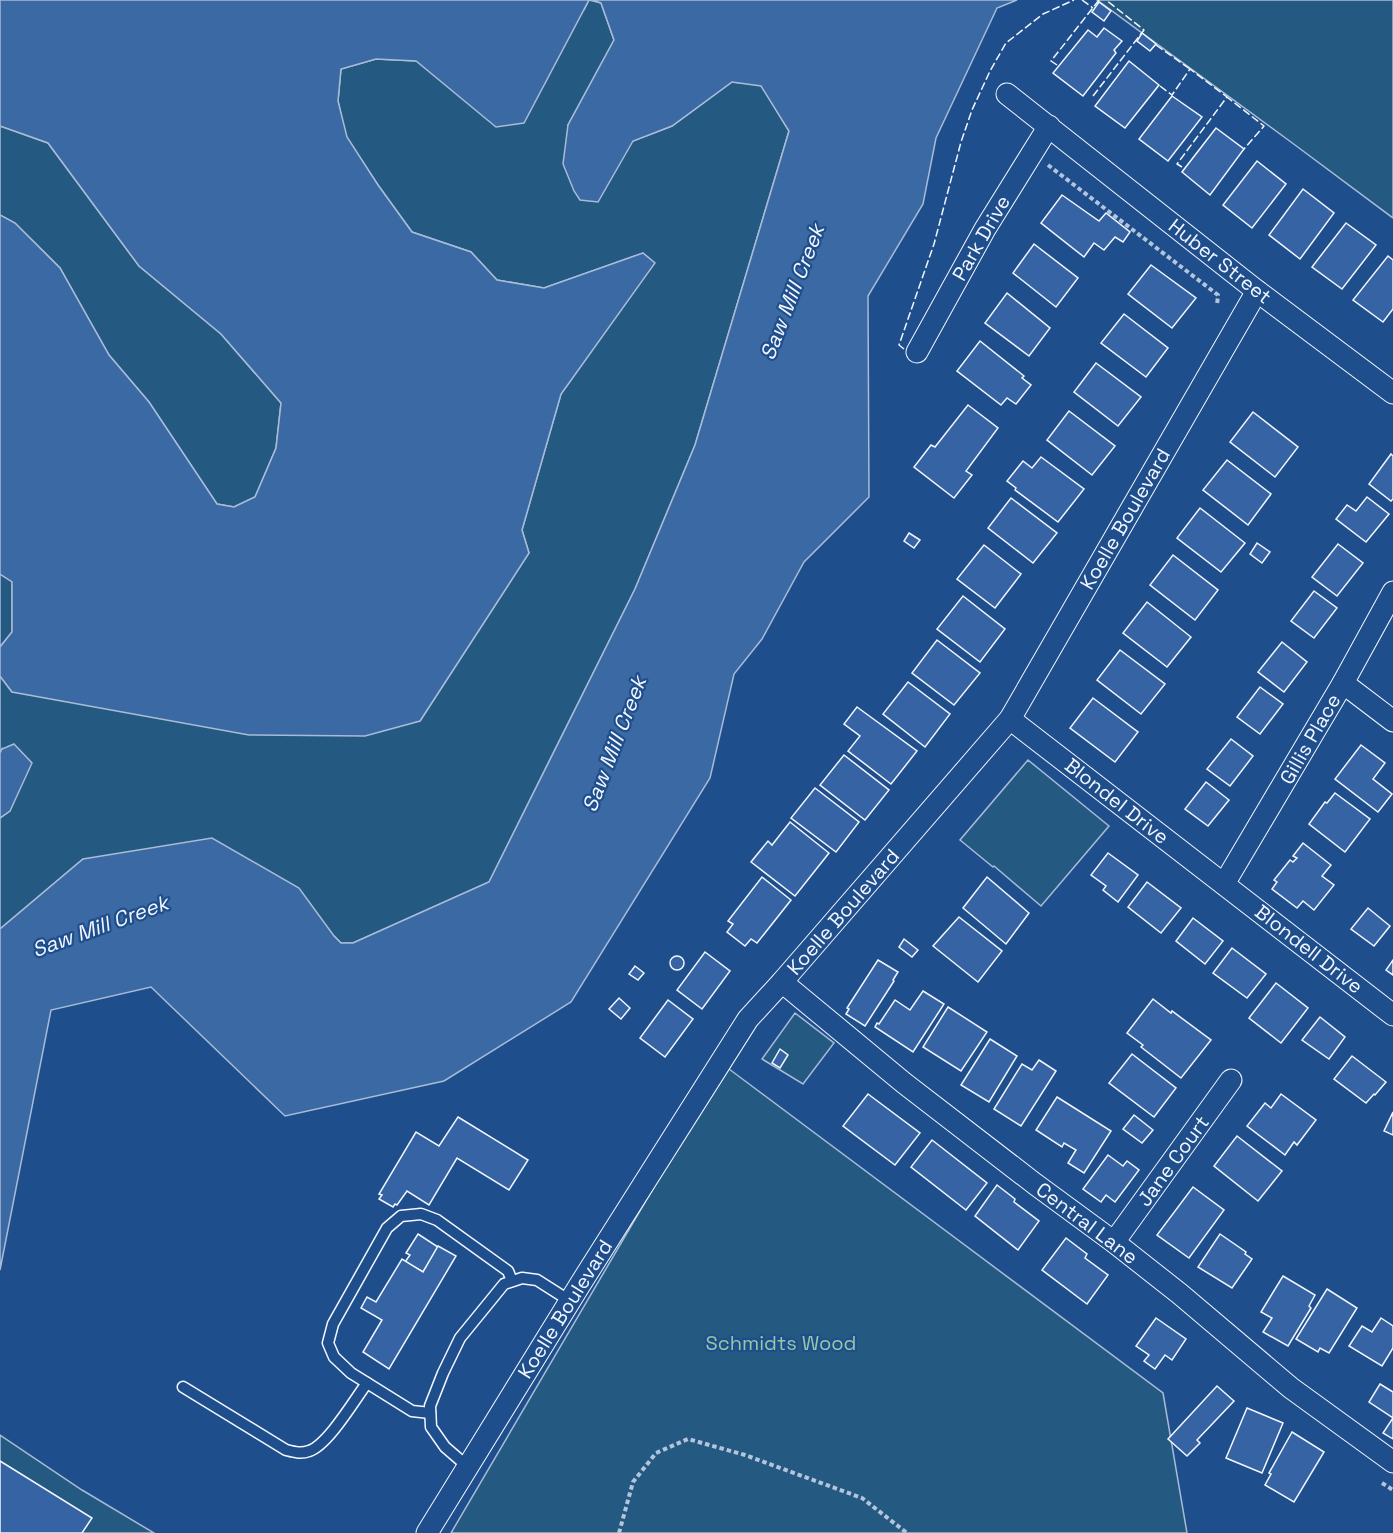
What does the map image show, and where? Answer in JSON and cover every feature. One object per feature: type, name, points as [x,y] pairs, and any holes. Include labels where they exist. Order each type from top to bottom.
[{"type":"street","name":"Huber Street","points":[[1007,94],[1257,291],[1393,393]]},
{"type":"street","name":"Park Drive","points":[[917,352],[985,230],[1049,126]]},
{"type":"street","name":"Koelle Boulevard","points":[[427,1533],[570,1300],[748,1019],[1010,719],[1257,291]]},
{"type":"street","name":"Gillis Place","points":[[1224,884],[1343,682],[1393,592]]},
{"type":"street","points":[[1343,682],[1393,721]]},
{"type":"street","name":"Blondel Drive","points":[[1010,719],[1224,884]]},
{"type":"street","name":"Blondell Drive","points":[[1224,884],[1393,1015]]},
{"type":"street","name":"Central Lane","points":[[782,982],[904,1083],[1180,1294],[1291,1388],[1393,1462]]},
{"type":"street","name":"Jane Court","points":[[1114,1242],[1231,1080]]},
{"type":"lane","points":[[430,1413],[412,1410],[351,1373],[334,1357],[328,1343],[333,1324],[387,1228],[401,1216],[422,1214],[437,1220],[508,1271],[512,1281]]},
{"type":"lane","points":[[467,1466],[446,1449],[431,1427],[430,1413],[430,1406],[460,1338],[504,1284],[512,1281],[522,1278],[537,1280],[570,1300]]},
{"type":"lane","points":[[183,1387],[286,1450],[300,1453],[312,1450],[326,1439],[367,1383]]},
{"type":"path","points":[[1043,165],[1048,165],[1218,295],[1217,305]]},
{"type":"path","points":[[619,1533],[633,1482],[656,1453],[688,1438],[745,1455],[862,1498],[907,1533]]},
{"type":"green space","points":[[589,0],[601,3],[614,40],[568,125],[633,141],[672,126],[732,82],[761,85],[789,131],[695,445],[635,589],[489,882],[353,943],[341,943],[334,936],[83,859],[0,929],[0,818],[10,811],[2,749],[0,753],[0,676],[12,692],[420,721],[529,553],[522,530],[561,394],[654,263],[643,253],[544,288],[497,280],[471,252],[412,232],[346,137],[338,101],[341,69],[376,59],[417,61],[584,10]]},
{"type":"green space","points":[[1097,0],[1393,0],[1393,218],[1295,145]]},
{"type":"green space","points":[[0,126],[48,143],[139,266],[221,334],[281,403],[276,448],[255,497],[234,507],[217,504],[149,402],[109,355],[60,268],[15,223],[0,215]]},
{"type":"green space","points":[[0,574],[12,581],[12,632],[0,647]]},
{"type":"green space","points":[[1028,760],[1109,826],[1041,906],[960,840]]},
{"type":"green space","points":[[795,1013],[834,1043],[803,1084],[762,1059]]},
{"type":"green space","name":"Schmidts Wood","points":[[725,1066],[1163,1393],[1187,1533],[451,1533]]},
{"type":"green space","points":[[0,1435],[82,1490],[154,1533],[0,1533]]},
{"type":"water","points":[[0,0],[589,0],[524,123],[496,127],[416,61],[376,59],[341,69],[338,101],[347,137],[412,232],[471,252],[497,280],[544,288],[643,253],[655,263],[561,394],[522,530],[529,553],[420,721],[365,736],[249,735],[12,692],[0,676],[0,647],[12,632],[12,582],[0,574],[0,215],[15,223],[60,268],[109,355],[149,402],[217,504],[234,507],[255,497],[276,448],[281,403],[221,334],[139,266],[48,143],[0,126]]},
{"type":"water","name":"Saw Mill Creek","points":[[593,0],[1017,0],[997,8],[936,138],[923,204],[868,296],[869,497],[804,562],[762,639],[734,674],[710,778],[571,1002],[444,1081],[285,1116],[151,987],[51,1010],[0,1270],[0,929],[83,859],[212,838],[299,888],[341,943],[353,943],[489,882],[635,589],[695,445],[789,131],[761,86],[732,82],[672,126],[633,141],[598,202],[580,200],[563,164],[568,125],[614,40],[601,3]]},
{"type":"water","points":[[14,744],[32,763],[10,811],[0,818],[0,753],[2,749]]},
{"type":"building","points":[[1099,2],[1111,11],[1104,21],[1092,12]]},
{"type":"building","points":[[1104,28],[1122,41],[1114,50],[1116,53],[1083,96],[1053,73],[1088,30],[1097,37]]},
{"type":"building","points":[[1142,33],[1156,44],[1150,51],[1137,41]]},
{"type":"building","points":[[1129,61],[1159,85],[1125,128],[1095,106]]},
{"type":"building","points":[[1172,96],[1202,117],[1168,161],[1139,139]]},
{"type":"building","points":[[1216,128],[1244,149],[1210,195],[1182,172]]},
{"type":"building","points":[[1257,161],[1286,184],[1252,228],[1223,205]]},
{"type":"building","points":[[1303,189],[1334,213],[1300,259],[1269,235]]},
{"type":"building","points":[[1062,195],[1099,221],[1106,213],[1130,232],[1123,242],[1115,237],[1104,250],[1094,243],[1084,257],[1041,223]]},
{"type":"building","points":[[1346,223],[1376,245],[1342,289],[1312,267]]},
{"type":"building","points":[[1034,244],[1078,278],[1056,307],[1013,273]]},
{"type":"building","points":[[1388,256],[1393,260],[1393,309],[1383,322],[1353,300]]},
{"type":"building","points":[[1151,265],[1196,298],[1172,328],[1128,294]]},
{"type":"building","points":[[1007,293],[1050,328],[1029,356],[985,323]]},
{"type":"building","points":[[1124,314],[1168,348],[1146,377],[1101,343]]},
{"type":"building","points":[[980,341],[1024,376],[1022,378],[1031,385],[1016,404],[1007,398],[1001,405],[957,371]]},
{"type":"building","points":[[1096,363],[1141,397],[1118,426],[1074,392]]},
{"type":"building","points":[[968,405],[998,428],[966,471],[972,475],[954,498],[914,467],[931,445],[935,447]]},
{"type":"building","points":[[1069,411],[1115,446],[1092,475],[1047,440]]},
{"type":"building","points":[[1253,412],[1298,447],[1275,477],[1230,442]]},
{"type":"building","points":[[1391,454],[1393,456],[1393,499],[1391,501],[1369,484]]},
{"type":"building","points":[[1041,457],[1084,489],[1058,522],[1015,490],[1016,488],[1007,481],[1023,461],[1032,468]]},
{"type":"building","points":[[1227,460],[1271,494],[1248,525],[1203,490]]},
{"type":"building","points":[[1367,497],[1389,514],[1366,542],[1336,519],[1347,505],[1356,511]]},
{"type":"building","points":[[1011,498],[1057,533],[1033,563],[988,528]]},
{"type":"building","points":[[1200,508],[1245,543],[1221,572],[1177,538]]},
{"type":"building","points":[[909,533],[920,540],[914,548],[904,541]]},
{"type":"building","points":[[1257,543],[1270,552],[1262,563],[1250,554]]},
{"type":"building","points":[[1338,544],[1363,563],[1337,596],[1312,577]]},
{"type":"building","points":[[984,545],[1021,574],[995,608],[957,579]]},
{"type":"building","points":[[1173,555],[1218,590],[1195,620],[1150,585]]},
{"type":"building","points":[[1314,591],[1337,608],[1314,638],[1291,621]]},
{"type":"building","points":[[963,596],[1005,629],[980,662],[937,629]]},
{"type":"building","points":[[1147,602],[1191,637],[1167,667],[1123,633]]},
{"type":"building","points":[[937,640],[980,673],[954,705],[912,673]]},
{"type":"building","points":[[1282,642],[1307,662],[1284,692],[1258,672]]},
{"type":"building","points":[[1120,650],[1165,684],[1141,714],[1097,680]]},
{"type":"building","points":[[908,682],[950,714],[925,747],[883,714]]},
{"type":"building","points":[[1260,687],[1283,704],[1260,734],[1237,717]]},
{"type":"building","points":[[1093,698],[1138,732],[1115,762],[1070,728]]},
{"type":"building","points":[[857,707],[917,751],[891,784],[848,751],[860,736],[844,724]]},
{"type":"building","points":[[1231,739],[1253,756],[1230,786],[1207,769]]},
{"type":"building","points":[[1361,745],[1385,763],[1373,779],[1392,794],[1378,812],[1335,779]]},
{"type":"building","points":[[844,755],[889,790],[865,820],[820,785]]},
{"type":"building","points":[[1206,782],[1229,800],[1208,826],[1185,809]]},
{"type":"building","points":[[815,788],[859,822],[836,852],[791,818]]},
{"type":"building","points":[[1335,793],[1370,819],[1345,852],[1309,824],[1325,802],[1327,803]]},
{"type":"building","points":[[790,822],[829,853],[795,896],[751,862],[768,841],[772,845]]},
{"type":"building","points":[[1303,843],[1331,865],[1322,876],[1334,885],[1314,910],[1303,901],[1297,908],[1272,889],[1277,882],[1274,880],[1290,860],[1293,862],[1297,858],[1293,856]]},
{"type":"building","points":[[1108,853],[1138,875],[1118,902],[1103,890],[1106,886],[1091,875]]},
{"type":"building","points":[[762,877],[791,900],[757,943],[751,939],[745,946],[727,932],[733,924],[728,921]]},
{"type":"building","points":[[987,877],[1029,913],[1006,944],[963,908]]},
{"type":"building","points":[[1147,882],[1181,908],[1161,933],[1128,907]]},
{"type":"building","points":[[1368,908],[1390,926],[1374,946],[1351,929]]},
{"type":"building","points":[[959,917],[1002,951],[978,982],[933,946]]},
{"type":"building","points":[[1193,918],[1223,941],[1205,964],[1176,941]]},
{"type":"building","points":[[904,939],[918,950],[912,957],[899,947]]},
{"type":"building","points":[[1232,948],[1266,974],[1247,998],[1213,973]]},
{"type":"building","points":[[705,952],[730,971],[702,1009],[677,990]]},
{"type":"building","points":[[677,956],[682,958],[684,963],[682,968],[677,970],[672,968],[670,963],[672,958]]},
{"type":"building","points":[[878,960],[898,972],[865,1026],[846,1014],[849,1009],[847,1008]]},
{"type":"building","points":[[1393,960],[1393,975],[1386,970]]},
{"type":"building","points":[[635,966],[644,973],[638,980],[629,974]]},
{"type":"building","points":[[1276,983],[1308,1008],[1281,1043],[1249,1018]]},
{"type":"building","points":[[923,991],[944,1004],[913,1052],[875,1027],[895,1000],[910,1010]]},
{"type":"building","points":[[619,998],[630,1008],[621,1019],[609,1009]]},
{"type":"building","points":[[1153,999],[1211,1040],[1181,1078],[1127,1033]]},
{"type":"building","points":[[668,1000],[693,1019],[665,1057],[640,1038]]},
{"type":"building","points":[[948,1007],[987,1032],[961,1071],[923,1047]]},
{"type":"building","points":[[1320,1017],[1345,1037],[1329,1059],[1302,1040]]},
{"type":"building","points":[[990,1039],[1017,1056],[989,1102],[961,1085]]},
{"type":"building","points":[[780,1049],[788,1055],[780,1068],[772,1063]]},
{"type":"building","points":[[1132,1054],[1176,1088],[1154,1117],[1109,1083]]},
{"type":"building","points":[[1352,1056],[1386,1082],[1366,1103],[1334,1079]]},
{"type":"building","points":[[1039,1060],[1056,1071],[1021,1126],[994,1109],[1022,1064],[1032,1070]]},
{"type":"building","points":[[868,1094],[920,1133],[895,1165],[843,1126]]},
{"type":"building","points":[[1281,1094],[1316,1120],[1297,1145],[1294,1142],[1285,1155],[1247,1126],[1265,1103],[1271,1108]]},
{"type":"building","points":[[1057,1097],[1111,1131],[1084,1173],[1068,1163],[1076,1150],[1064,1143],[1062,1147],[1036,1130]]},
{"type":"building","points":[[1393,1112],[1393,1135],[1384,1131]]},
{"type":"building","points":[[1134,1115],[1153,1130],[1142,1143],[1123,1129]]},
{"type":"building","points":[[458,1117],[528,1160],[509,1190],[457,1158],[429,1205],[407,1191],[393,1207],[379,1199],[382,1195],[379,1194],[416,1132],[439,1146]]},
{"type":"building","points":[[1237,1136],[1282,1171],[1258,1201],[1214,1166]]},
{"type":"building","points":[[932,1140],[987,1183],[966,1210],[911,1167]]},
{"type":"building","points":[[1108,1155],[1123,1166],[1127,1161],[1139,1170],[1115,1202],[1106,1195],[1101,1202],[1083,1189]]},
{"type":"building","points":[[997,1185],[1015,1199],[1014,1202],[1039,1221],[1018,1250],[975,1216]]},
{"type":"building","points":[[1193,1187],[1224,1210],[1189,1258],[1157,1235]]},
{"type":"building","points":[[418,1234],[438,1247],[423,1272],[405,1262],[410,1255],[406,1253]]},
{"type":"building","points":[[1220,1234],[1246,1252],[1245,1254],[1252,1259],[1232,1288],[1198,1267]]},
{"type":"building","points":[[1066,1238],[1087,1254],[1085,1258],[1108,1275],[1087,1304],[1042,1270]]},
{"type":"building","points":[[438,1246],[456,1256],[389,1369],[363,1352],[382,1320],[361,1308],[367,1297],[376,1302],[402,1259],[423,1272]]},
{"type":"building","points":[[1283,1276],[1315,1295],[1309,1306],[1311,1308],[1288,1346],[1263,1332],[1272,1318],[1261,1312]]},
{"type":"building","points":[[1327,1289],[1357,1308],[1329,1353],[1320,1348],[1318,1352],[1296,1339]]},
{"type":"building","points":[[1156,1318],[1186,1339],[1172,1360],[1165,1355],[1155,1369],[1144,1361],[1149,1355],[1136,1346]]},
{"type":"building","points":[[1381,1318],[1393,1326],[1393,1348],[1382,1366],[1349,1346],[1362,1326],[1372,1332]]},
{"type":"building","points":[[1380,1384],[1393,1392],[1393,1418],[1369,1402]]},
{"type":"building","points":[[1217,1386],[1234,1401],[1197,1440],[1200,1443],[1187,1456],[1168,1439]]},
{"type":"building","points":[[1247,1408],[1283,1423],[1262,1473],[1226,1458]]},
{"type":"building","points":[[1393,1418],[1393,1439],[1383,1433]]},
{"type":"building","points":[[1292,1432],[1324,1452],[1294,1502],[1265,1485],[1271,1474],[1269,1473]]},
{"type":"building","points":[[0,1461],[92,1518],[82,1533],[0,1533]]},
{"type":"fence","points":[[904,349],[899,345],[934,244],[961,142],[972,110],[990,71],[1006,43],[1043,14],[1074,0]]},
{"type":"fence","points":[[1082,0],[1093,8]]},
{"type":"fence","points":[[1057,65],[1051,61],[1099,0]]},
{"type":"fence","points":[[1093,96],[1144,30],[1106,0]]},
{"type":"fence","points":[[1156,45],[1190,69]]},
{"type":"fence","points":[[1160,86],[1172,95],[1190,69],[1227,97]]},
{"type":"fence","points":[[1182,167],[1177,164],[1227,97],[1264,126],[1244,149]]}]
